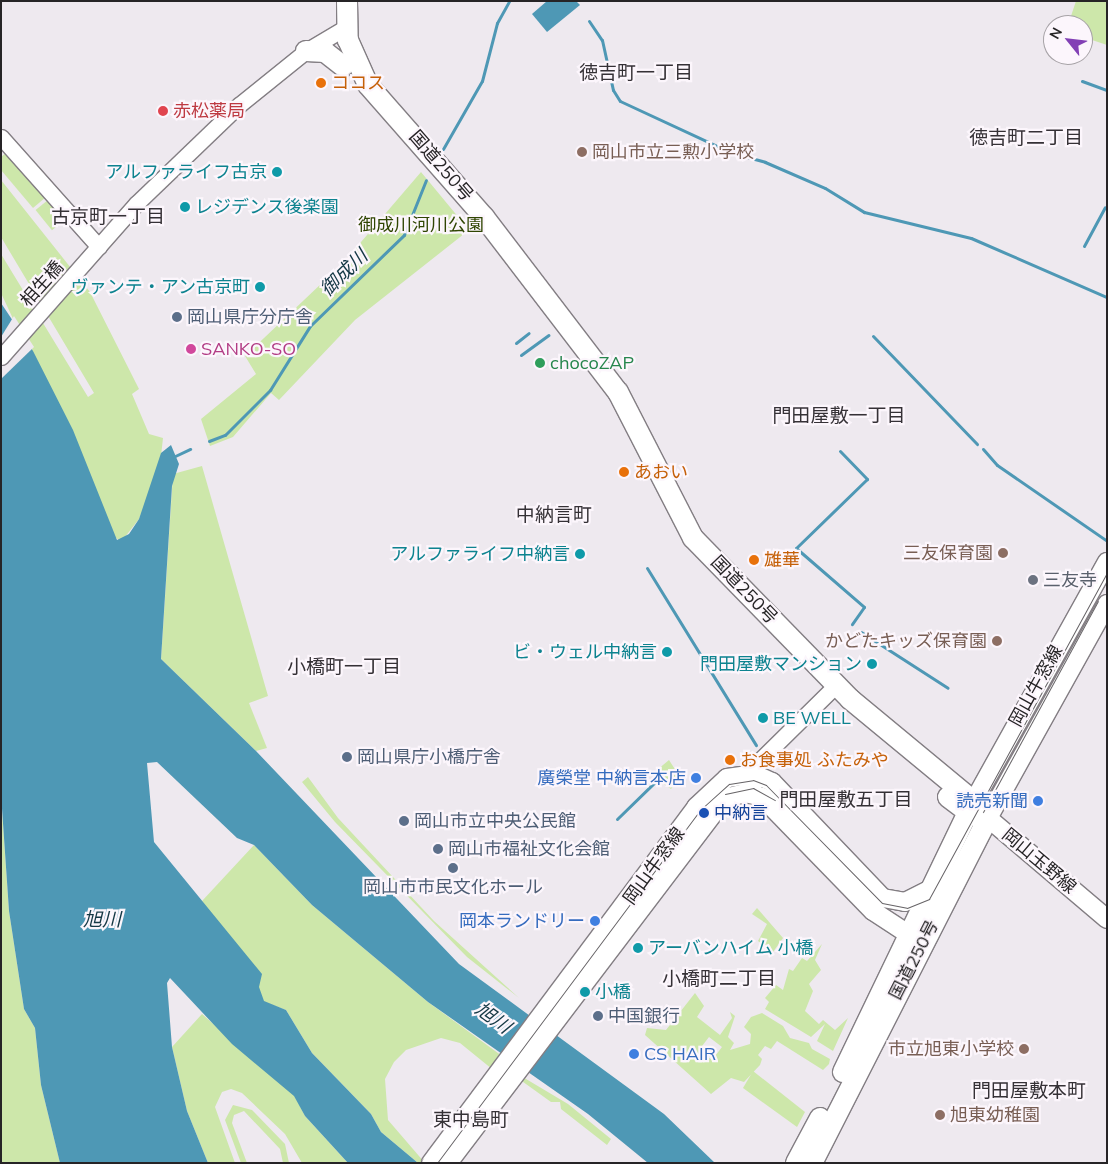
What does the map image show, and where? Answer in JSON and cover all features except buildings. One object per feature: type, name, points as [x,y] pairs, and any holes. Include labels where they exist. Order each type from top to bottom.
[{"type":"highway","name":"国道250号","points":[[338,1],[343,27],[356,62],[368,85],[484,217],[618,392],[694,538],[832,688]]},
{"type":"highway","name":"国道250号","points":[[347,1],[343,27],[343,66],[479,227],[609,399],[687,548],[832,688],[970,807],[988,818],[926,915],[832,1110],[796,1163]]},
{"type":"highway","points":[[306,51],[326,52],[343,66]]},
{"type":"highway","name":"国道250号","points":[[812,1163],[832,1110],[908,934],[926,915],[927,891],[970,807]]},
{"type":"main road","name":"岡山牛窓線","points":[[970,807],[1107,562]]},
{"type":"main road","name":"岡山牛窓線","points":[[988,818],[1107,604]]},
{"type":"main road","name":"岡山牛窓線","points":[[547,1021],[706,795],[727,778],[754,774]]},
{"type":"main road","points":[[754,774],[772,782],[875,892],[926,915]]},
{"type":"main road","name":"岡山牛窓線","points":[[437,1162],[502,1076],[715,807],[730,796],[752,793]]},
{"type":"main road","points":[[752,793],[772,804],[873,911],[908,934]]},
{"type":"main road","name":"岡山玉野線","points":[[988,818],[1107,919]]},
{"type":"main road","points":[[898,903],[927,891]]},
{"type":"street","name":"相生橋","points":[[1,358],[94,252],[240,105],[306,51],[343,27]]},
{"type":"street","points":[[1,137],[94,252]]},
{"type":"street","points":[[752,793],[754,774],[758,762],[832,688]]},
{"type":"green space","points":[[1076,1],[1107,1],[1107,45],[1093,40],[1093,15],[1071,15]]},
{"type":"green space","points":[[6,153],[46,197],[33,208],[1,170],[1,157]]},
{"type":"green space","name":"御成川河川公園","points":[[421,172],[469,230],[355,320],[279,400],[271,393],[233,437],[210,446],[201,419],[256,374],[245,356],[343,263]]},
{"type":"green space","points":[[1,180],[90,292],[139,389],[132,394],[149,434],[163,438],[160,465],[139,519],[121,542],[114,536],[1,293],[1,254],[88,397],[94,393],[1,237]]},
{"type":"green space","points":[[48,200],[64,220],[52,230],[36,210]]},
{"type":"green space","points":[[202,466],[268,696],[249,703],[267,748],[256,751],[161,659],[173,474]]},
{"type":"green space","points":[[669,760],[680,777],[671,789],[661,782],[663,777],[657,770]]},
{"type":"green space","points":[[308,777],[338,818],[434,921],[519,998],[467,957],[335,822],[302,782]]},
{"type":"green space","points":[[1,796],[9,911],[24,1009],[35,1028],[41,1085],[60,1163],[1,1163]]},
{"type":"green space","points":[[254,845],[312,905],[428,1002],[502,1056],[492,1069],[460,1043],[441,1038],[406,1050],[394,1062],[385,1079],[388,1120],[425,1163],[418,1163],[381,1132],[371,1114],[312,1053],[286,1010],[264,1002],[202,901]]},
{"type":"green space","points":[[757,908],[783,938],[773,952],[758,941],[767,924],[752,914]]},
{"type":"green space","points":[[822,944],[815,960],[821,970],[809,984],[813,991],[805,1011],[819,1024],[823,1020],[835,1030],[848,1018],[833,1051],[817,1041],[825,1024],[811,1037],[765,1009],[769,1002],[765,998],[776,985],[783,990],[789,969],[793,971],[802,958],[807,961]]},
{"type":"green space","points":[[695,993],[704,1006],[697,1017],[720,1035],[732,1018],[730,1012],[735,1016],[728,1037],[734,1043],[730,1050],[750,1044],[751,1034],[744,1027],[751,1017],[762,1013],[783,1026],[790,1038],[809,1043],[812,1049],[830,1059],[829,1064],[823,1070],[777,1041],[771,1049],[765,1046],[758,1055],[762,1059],[760,1065],[744,1082],[731,1078],[711,1094],[645,1035],[647,1028],[666,1030]],"holes":[[[709,1037],[722,1047],[712,1060],[699,1050]]]},
{"type":"green space","points":[[202,1014],[295,1096],[305,1116],[348,1163],[302,1163],[285,1134],[242,1093],[231,1089],[222,1092],[215,1107],[235,1163],[208,1163],[187,1111],[172,1047]]},
{"type":"green space","points":[[753,1071],[805,1112],[797,1127],[743,1088]]},
{"type":"green space","points":[[521,1076],[568,1104],[611,1139],[607,1145],[561,1109],[560,1102],[551,1102],[519,1079]]},
{"type":"green space","points":[[233,1105],[252,1110],[285,1144],[289,1163],[283,1163],[280,1149],[244,1111],[234,1115],[232,1123],[247,1163],[241,1163],[225,1120]]},
{"type":"water","points":[[547,1],[576,1],[580,5],[547,32],[532,14]]},
{"type":"water","name":"旭川","points":[[1,303],[33,351],[73,430],[117,540],[129,534],[139,519],[161,453],[171,445],[179,464],[172,486],[161,659],[256,751],[459,964],[664,1114],[715,1163],[648,1163],[588,1114],[428,1002],[312,905],[254,845],[237,838],[157,762],[147,763],[154,842],[262,974],[259,987],[264,1001],[286,1010],[312,1053],[371,1114],[381,1132],[418,1163],[348,1163],[305,1116],[294,1096],[232,1044],[170,978],[167,983],[172,1047],[187,1111],[208,1163],[60,1163],[41,1085],[35,1028],[24,1009],[9,911],[1,794]]},
{"type":"pier","points":[[14,316],[34,347],[1,379],[1,337]]},
{"type":"waterway","points":[[443,149],[482,81],[497,23],[509,1]]},
{"type":"waterway","points":[[589,21],[602,40],[613,90],[620,101],[719,147]]},
{"type":"waterway","points":[[1082,81],[1107,90]]},
{"type":"waterway","points":[[736,154],[765,162],[825,188],[864,212],[971,238],[1107,297]]},
{"type":"waterway","name":"御成川","points":[[209,441],[225,435],[270,390],[310,326],[404,235],[426,180]]},
{"type":"waterway","points":[[1084,246],[1105,207]]},
{"type":"waterway","points":[[516,343],[529,333]]},
{"type":"waterway","points":[[521,355],[549,335]]},
{"type":"waterway","points":[[873,336],[977,444]]},
{"type":"waterway","points":[[173,457],[190,449]]},
{"type":"waterway","points":[[983,449],[997,465],[1107,541]]},
{"type":"waterway","points":[[840,451],[867,479],[796,548],[864,607],[852,624]]},
{"type":"waterway","points":[[647,568],[756,745]]},
{"type":"waterway","points":[[861,632],[948,688]]},
{"type":"waterway","points":[[617,819],[660,777]]},
{"type":"tram line","points":[[437,1163],[700,810],[729,784],[753,780],[766,785],[882,903],[907,908],[929,899],[1107,572]]},
{"type":"tram line","points":[[983,812],[1098,601]]},
{"type":"tram line","points":[[725,794],[753,788],[775,800]]},
{"type":"place","name":"ココス","points":[[321,83]]},
{"type":"place","name":"赤松薬局","points":[[163,111]]},
{"type":"place","name":"岡山市立三勲小学校","points":[[582,152]]},
{"type":"place","name":"アルファライフ古京","points":[[277,172]]},
{"type":"place","name":"レジデンス後楽園","points":[[185,207]]},
{"type":"place","name":"ヴァンテ・アン古京町","points":[[260,287]]},
{"type":"place","name":"岡山県庁分庁舎","points":[[177,317]]},
{"type":"place","name":"SANKO-SO","points":[[191,349]]},
{"type":"place","name":"chocoZAP","points":[[540,363]]},
{"type":"place","name":"あおい","points":[[624,472]]},
{"type":"place","name":"三友保育園","points":[[1003,553]]},
{"type":"place","name":"アルファライフ中納言","points":[[580,554]]},
{"type":"place","name":"雄華","points":[[754,560]]},
{"type":"place","name":"三友寺","points":[[1033,580]]},
{"type":"place","name":"かどたキッズ保育園","points":[[997,641]]},
{"type":"place","name":"ビ・ウェル中納言","points":[[667,652]]},
{"type":"place","name":"門田屋敷マンション","points":[[872,664]]},
{"type":"place","name":"BE WELL","points":[[763,718]]},
{"type":"place","name":"岡山県庁小橋庁舎","points":[[347,757]]},
{"type":"place","name":"お食事処 ふたみや","points":[[730,760]]},
{"type":"place","name":"廣榮堂 中納言本店","points":[[696,778]]},
{"type":"place","name":"読売新聞","points":[[1038,801]]},
{"type":"place","name":"中納言","points":[[704,813]]},
{"type":"place","name":"岡山市立中央公民館","points":[[404,821]]},
{"type":"place","name":"岡山市福祉文化会館","points":[[438,849]]},
{"type":"place","name":"岡山市市民文化ホール","points":[[453,868]]},
{"type":"place","name":"岡本ランドリー","points":[[595,921]]},
{"type":"place","name":"アーバンハイム 小橋","points":[[638,948]]},
{"type":"place","name":"小橋","points":[[585,992]]},
{"type":"place","name":"中国銀行","points":[[598,1016]]},
{"type":"place","name":"市立旭東小学校","points":[[1024,1049]]},
{"type":"place","name":"CS HAIR","points":[[634,1054]]},
{"type":"place","name":"旭東幼稚園","points":[[940,1115]]},
{"type":"district","name":"徳吉町一丁目","points":[[636,73]]},
{"type":"district","name":"徳吉町二丁目","points":[[1026,138]]},
{"type":"district","name":"古京町一丁目","points":[[108,217]]},
{"type":"district","name":"門田屋敷一丁目","points":[[839,416]]},
{"type":"district","name":"中納言町","points":[[554,515]]},
{"type":"district","name":"小橋町一丁目","points":[[344,667]]},
{"type":"district","name":"門田屋敷五丁目","points":[[846,800]]},
{"type":"district","name":"小橋町二丁目","points":[[719,979]]},
{"type":"district","name":"門田屋敷本町","points":[[1029,1091]]},
{"type":"district","name":"東中島町","points":[[471,1120]]}]
